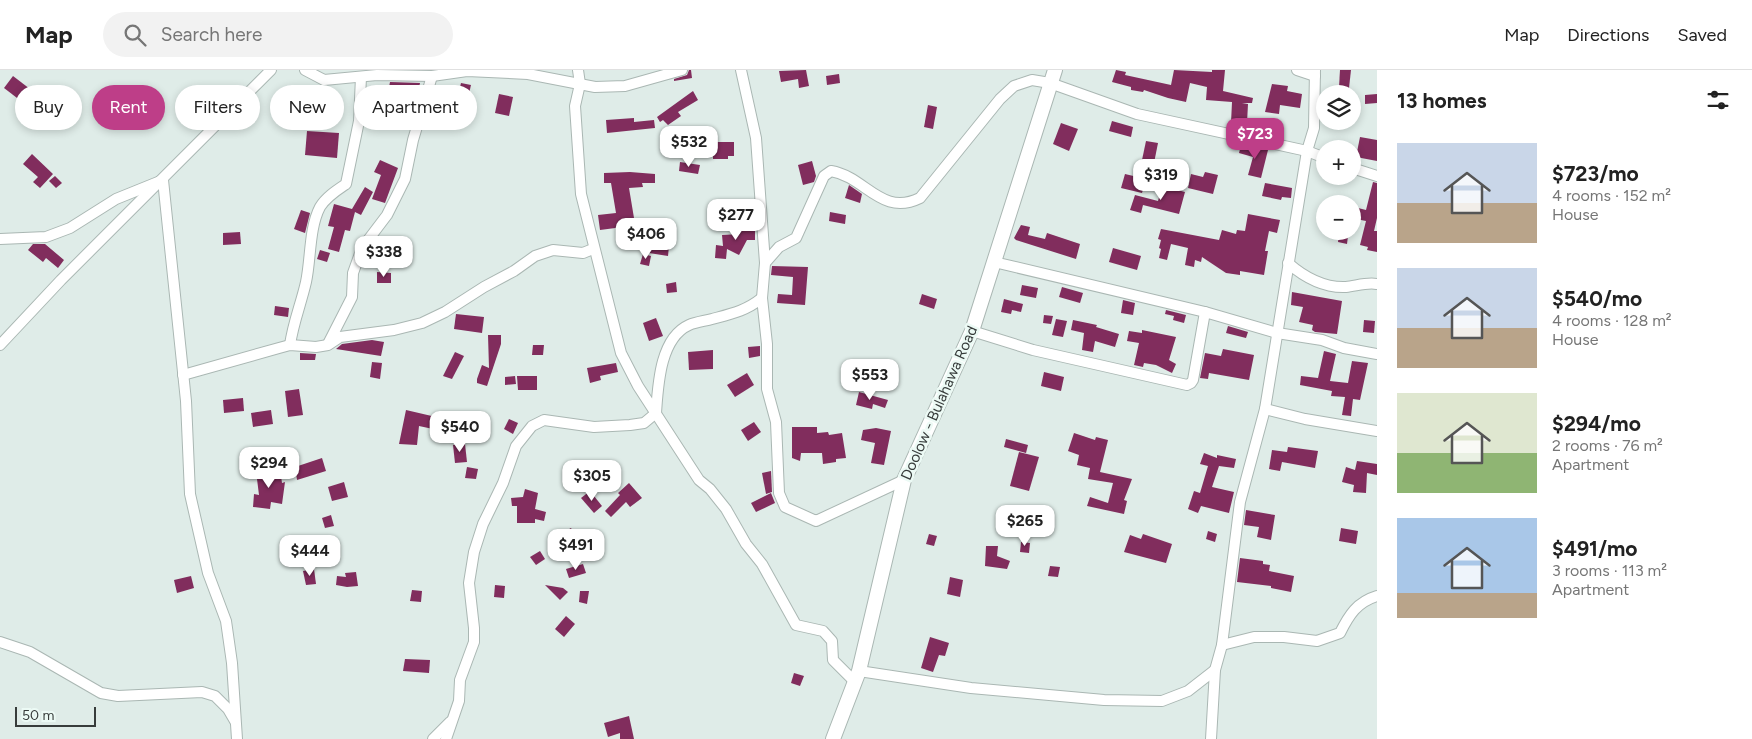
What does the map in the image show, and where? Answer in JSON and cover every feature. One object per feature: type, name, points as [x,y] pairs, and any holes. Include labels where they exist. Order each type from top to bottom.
[{"type":"main road","name":"Doolow - Bulahawa Road","points":[[833,739],[857,676],[904,480],[972,331],[1053,76]]},
{"type":"street","points":[[0,345],[61,280],[271,70]]},
{"type":"street","points":[[305,70],[324,80],[361,77],[432,76],[467,70],[528,74],[595,87],[625,86],[682,70]]},
{"type":"street","points":[[578,70],[580,84],[575,106],[581,194],[593,249],[621,353],[656,413],[699,480],[710,488],[726,509],[746,544],[762,564],[796,625],[823,631],[832,641],[833,660],[857,676],[1104,700],[1162,702],[1188,692],[1216,670]]},
{"type":"street","points":[[741,70],[756,138],[765,263],[762,298],[767,344],[768,389],[776,422],[779,493],[785,507],[816,521],[904,480]]},
{"type":"street","points":[[1211,739],[1216,670],[1222,645],[1240,502],[1264,409],[1307,151],[1314,128],[1315,73],[1297,70]]},
{"type":"street","points":[[328,345],[352,297],[353,273],[362,248],[387,215],[405,179],[413,140],[432,76]]},
{"type":"street","points":[[765,263],[779,247],[796,238],[824,176],[831,171],[844,173],[881,199],[896,205],[909,203],[920,198],[979,123],[1014,86],[1032,80],[1053,76],[1137,114],[1316,154]]},
{"type":"street","points":[[290,345],[294,321],[306,280],[307,264],[320,207],[332,193],[346,184],[359,121],[361,77]]},
{"type":"street","points":[[1361,171],[1377,176]]},
{"type":"street","points":[[0,239],[46,237],[70,228],[116,199],[163,180]]},
{"type":"street","points":[[163,180],[183,375],[190,494],[208,573],[226,621],[232,663],[237,739]]},
{"type":"street","points":[[183,375],[290,345],[316,347],[328,345],[340,337],[394,330],[422,322],[445,312],[484,286],[514,271],[535,256],[553,250],[583,253],[593,249]]},
{"type":"street","points":[[994,262],[1205,312],[1276,333],[1314,338],[1344,348],[1377,354]]},
{"type":"street","points":[[1288,263],[1304,276],[1331,286],[1344,287],[1377,284]]},
{"type":"street","points":[[446,739],[459,701],[460,680],[474,642],[469,583],[474,552],[483,524],[503,483],[516,446],[532,426],[544,420],[594,427],[644,423],[656,413],[659,372],[665,355],[676,335],[688,326],[749,308],[762,298]]},
{"type":"street","points":[[972,331],[1033,350],[1187,385],[1193,380],[1205,312]]},
{"type":"street","points":[[1264,409],[1305,419],[1377,431]]},
{"type":"street","points":[[1222,645],[1254,637],[1284,637],[1317,641],[1340,633],[1350,613],[1366,599],[1377,596]]},
{"type":"street","points":[[0,642],[30,652],[102,693],[118,696],[202,692],[215,696],[228,708],[237,724]]},
{"type":"street","points":[[433,739],[454,718]]},
{"type":"building","points":[[689,70],[691,70],[692,78],[674,81],[674,79],[687,75]]},
{"type":"building","points":[[806,70],[809,86],[799,88],[798,79],[781,82],[779,71]]},
{"type":"building","points":[[1116,70],[1126,72],[1125,75],[1171,85],[1174,70],[1212,72],[1212,70],[1225,70],[1223,91],[1253,98],[1252,103],[1242,103],[1248,104],[1247,123],[1231,123],[1232,102],[1206,100],[1207,87],[1190,83],[1186,102],[1144,90],[1143,92],[1131,90],[1131,87],[1112,82]]},
{"type":"building","points":[[1340,70],[1351,70],[1349,85],[1339,85]]},
{"type":"building","points":[[839,74],[840,83],[827,85],[826,76]]},
{"type":"building","points":[[13,76],[25,85],[15,85],[15,96],[4,88]]},
{"type":"building","points":[[390,82],[420,83],[420,85],[389,85]]},
{"type":"building","points":[[1272,84],[1288,86],[1287,91],[1302,94],[1300,108],[1280,105],[1279,114],[1265,112]]},
{"type":"building","points":[[693,91],[698,100],[678,112],[681,116],[668,125],[663,120],[660,122],[657,117]]},
{"type":"building","points":[[499,94],[513,97],[509,116],[495,113]]},
{"type":"building","points":[[1377,94],[1377,103],[1365,104],[1365,95]]},
{"type":"building","points":[[928,105],[937,107],[933,129],[924,127]]},
{"type":"building","points":[[634,118],[634,122],[654,120],[655,128],[607,133],[606,120]]},
{"type":"building","points":[[1112,121],[1133,127],[1131,137],[1109,131]]},
{"type":"building","points":[[1061,123],[1078,129],[1069,151],[1053,144]]},
{"type":"building","points":[[307,131],[339,133],[337,158],[305,155]]},
{"type":"building","points":[[1360,137],[1377,140],[1377,161],[1361,158],[1361,140],[1359,140]]},
{"type":"building","points":[[1146,141],[1158,143],[1154,163],[1142,160]]},
{"type":"building","points":[[713,142],[734,142],[734,156],[728,156],[728,159],[713,159]]},
{"type":"building","points":[[1241,145],[1268,150],[1261,178],[1248,175],[1253,157],[1239,153]]},
{"type":"building","points":[[32,154],[53,174],[40,188],[33,182],[38,177],[23,164]]},
{"type":"building","points":[[380,160],[398,168],[385,203],[372,199],[381,175],[374,172]]},
{"type":"building","points":[[812,161],[816,176],[814,182],[803,185],[798,165]]},
{"type":"building","points":[[680,162],[700,165],[698,174],[679,171]]},
{"type":"building","points":[[630,172],[655,174],[655,183],[642,183],[643,187],[629,188],[637,236],[624,237],[623,227],[600,230],[598,215],[616,213],[611,183],[604,183],[604,173]]},
{"type":"building","points":[[1205,172],[1218,175],[1213,194],[1188,188],[1191,174],[1203,177]]},
{"type":"building","points":[[1125,174],[1146,179],[1142,193],[1121,188]]},
{"type":"building","points":[[55,176],[62,183],[56,188],[49,181]]},
{"type":"building","points":[[1373,182],[1377,183],[1377,218],[1374,231],[1377,231],[1377,252],[1367,250],[1368,247],[1360,245],[1366,221],[1361,220],[1361,209],[1366,210]]},
{"type":"building","points":[[1265,183],[1292,188],[1291,198],[1282,197],[1281,200],[1262,196]]},
{"type":"building","points":[[849,185],[862,194],[860,203],[845,198]]},
{"type":"building","points":[[1162,186],[1185,192],[1179,214],[1143,205],[1141,213],[1130,210],[1135,195],[1158,201]]},
{"type":"building","points":[[365,187],[373,192],[361,215],[355,212],[350,231],[345,230],[339,252],[328,249],[334,227],[328,226],[334,204],[352,209]]},
{"type":"building","points":[[301,210],[310,213],[305,233],[294,229]]},
{"type":"building","points":[[830,212],[846,215],[845,224],[829,221]]},
{"type":"building","points":[[1248,214],[1280,220],[1277,233],[1269,231],[1265,251],[1268,251],[1264,275],[1240,271],[1240,275],[1226,273],[1202,257],[1201,262],[1195,260],[1194,267],[1185,265],[1188,248],[1171,244],[1167,260],[1159,258],[1161,240],[1158,239],[1161,229],[1219,240],[1222,230],[1236,234],[1237,230],[1245,231]]},
{"type":"building","points":[[741,223],[755,224],[755,240],[747,240],[739,255],[727,249],[726,259],[715,258],[716,245],[723,246],[722,235],[740,234]]},
{"type":"building","points":[[1021,225],[1030,227],[1028,235],[1045,239],[1047,233],[1080,244],[1076,259],[1016,240],[1014,238]]},
{"type":"building","points":[[240,232],[241,244],[223,245],[223,233]]},
{"type":"building","points":[[1338,240],[1348,240],[1347,244],[1338,242]]},
{"type":"building","points":[[33,244],[45,244],[64,260],[58,268],[46,258],[43,262],[28,250]]},
{"type":"building","points":[[651,244],[669,246],[668,256],[649,253]]},
{"type":"building","points":[[1113,248],[1141,256],[1137,270],[1109,262]]},
{"type":"building","points":[[320,250],[330,253],[327,262],[317,259]]},
{"type":"building","points":[[643,254],[651,256],[649,266],[640,264]]},
{"type":"building","points":[[772,266],[808,267],[805,305],[777,303],[778,294],[792,295],[793,277],[771,275]]},
{"type":"building","points":[[377,272],[391,273],[391,283],[377,283]]},
{"type":"building","points":[[676,282],[677,292],[667,293],[666,284]]},
{"type":"building","points":[[1022,285],[1038,288],[1036,298],[1020,295]]},
{"type":"building","points":[[1062,287],[1083,293],[1080,303],[1059,297]]},
{"type":"building","points":[[1292,292],[1342,301],[1337,334],[1315,332],[1312,330],[1313,325],[1299,322],[1303,307],[1291,305]]},
{"type":"building","points":[[922,294],[937,299],[934,309],[919,304]]},
{"type":"building","points":[[1004,299],[1023,304],[1021,312],[1012,310],[1011,314],[1001,312]]},
{"type":"building","points":[[1123,300],[1135,303],[1133,315],[1121,313]]},
{"type":"building","points":[[275,306],[289,308],[288,317],[274,315]]},
{"type":"building","points":[[1166,310],[1186,315],[1184,323],[1173,320],[1174,316],[1165,314]]},
{"type":"building","points":[[456,314],[484,317],[482,333],[454,329]]},
{"type":"building","points":[[1044,315],[1053,316],[1051,324],[1043,323]]},
{"type":"building","points":[[656,318],[663,336],[649,341],[643,323]]},
{"type":"building","points":[[1056,319],[1067,321],[1063,337],[1052,335]]},
{"type":"building","points":[[1073,320],[1097,325],[1096,327],[1119,334],[1115,347],[1095,341],[1093,352],[1082,350],[1084,333],[1071,330]]},
{"type":"building","points":[[1364,320],[1375,321],[1374,333],[1363,332]]},
{"type":"building","points":[[1228,326],[1248,332],[1246,338],[1226,333]]},
{"type":"building","points":[[1142,330],[1176,337],[1169,360],[1176,364],[1172,373],[1156,365],[1144,363],[1143,367],[1134,365],[1139,343],[1127,341],[1129,331],[1142,333]]},
{"type":"building","points":[[488,335],[501,335],[501,344],[487,386],[477,383],[477,379],[482,365],[489,368]]},
{"type":"building","points":[[372,340],[384,342],[381,356],[336,349],[342,344]]},
{"type":"building","points":[[533,345],[544,345],[543,355],[532,355]]},
{"type":"building","points":[[760,346],[760,356],[749,358],[748,347]]},
{"type":"building","points":[[1223,349],[1254,355],[1249,380],[1209,373],[1208,379],[1200,378],[1205,353],[1221,356]]},
{"type":"building","points":[[713,350],[713,369],[689,370],[688,352]]},
{"type":"building","points":[[1324,351],[1336,354],[1330,381],[1348,383],[1352,361],[1368,363],[1360,400],[1353,399],[1351,416],[1342,415],[1345,397],[1331,396],[1332,391],[1300,385],[1301,376],[1318,378]]},
{"type":"building","points":[[455,352],[464,356],[452,379],[443,376]]},
{"type":"building","points":[[300,353],[316,354],[315,360],[300,360]]},
{"type":"building","points":[[372,362],[382,363],[380,379],[370,377]]},
{"type":"building","points":[[616,363],[618,372],[600,376],[601,380],[590,383],[587,368]]},
{"type":"building","points":[[1044,372],[1064,377],[1061,391],[1041,386]]},
{"type":"building","points":[[747,373],[754,385],[735,397],[727,385]]},
{"type":"building","points":[[515,376],[516,384],[505,385],[505,377]]},
{"type":"building","points":[[517,376],[537,376],[537,390],[518,390]]},
{"type":"building","points":[[299,389],[303,415],[288,417],[285,391]]},
{"type":"building","points":[[859,392],[888,400],[885,408],[873,404],[872,409],[856,405]]},
{"type":"building","points":[[243,398],[244,411],[224,413],[223,400]]},
{"type":"building","points":[[271,410],[273,424],[253,427],[251,413]]},
{"type":"building","points":[[406,410],[436,417],[433,429],[419,426],[417,445],[399,444]]},
{"type":"building","points":[[509,419],[518,423],[513,434],[504,429]]},
{"type":"building","points":[[754,422],[761,432],[748,441],[741,430]]},
{"type":"building","points":[[792,427],[817,427],[817,433],[828,432],[829,435],[842,433],[846,458],[836,459],[836,462],[823,464],[822,453],[801,453],[800,461],[792,458]]},
{"type":"building","points":[[876,428],[891,431],[884,465],[871,463],[875,443],[861,440],[863,430]]},
{"type":"building","points":[[1074,433],[1095,440],[1096,437],[1108,440],[1100,472],[1132,479],[1124,500],[1127,501],[1124,514],[1087,506],[1090,497],[1108,503],[1113,483],[1088,479],[1090,468],[1077,465],[1079,455],[1068,451]]},
{"type":"building","points":[[1006,439],[1028,445],[1026,453],[1004,447]]},
{"type":"building","points":[[465,444],[467,462],[455,463],[453,445]]},
{"type":"building","points":[[1288,447],[1318,451],[1315,468],[1282,462],[1280,471],[1269,469],[1272,450],[1287,452]]},
{"type":"building","points":[[1019,452],[1039,457],[1029,491],[1010,486]]},
{"type":"building","points":[[1204,453],[1217,458],[1217,455],[1236,459],[1234,468],[1219,466],[1212,487],[1234,492],[1229,513],[1201,506],[1198,513],[1188,509],[1194,491],[1200,493],[1208,466],[1200,464]]},
{"type":"building","points":[[322,458],[326,471],[297,480],[295,467]]},
{"type":"building","points":[[1357,461],[1377,464],[1377,475],[1367,473],[1366,493],[1353,492],[1354,485],[1342,482],[1346,467],[1355,470]]},
{"type":"building","points":[[467,467],[478,469],[476,479],[465,478]]},
{"type":"building","points":[[280,469],[282,483],[285,482],[282,504],[271,502],[270,509],[253,507],[254,494],[259,495],[256,471]]},
{"type":"building","points":[[771,471],[772,492],[766,494],[762,473]]},
{"type":"building","points":[[583,474],[585,484],[573,487],[571,476]]},
{"type":"building","points":[[344,482],[348,497],[332,501],[328,487]]},
{"type":"building","points":[[629,483],[642,498],[630,507],[626,502],[611,517],[605,511],[620,495],[618,493]]},
{"type":"building","points":[[525,489],[538,493],[535,509],[546,512],[544,521],[535,519],[535,523],[517,523],[517,506],[512,506],[511,498],[523,497]]},
{"type":"building","points":[[590,491],[602,506],[594,513],[581,498]]},
{"type":"building","points":[[771,493],[775,503],[756,512],[751,503]]},
{"type":"building","points":[[1246,510],[1275,515],[1271,540],[1257,537],[1259,527],[1244,525]]},
{"type":"building","points":[[331,515],[334,526],[325,528],[322,518]]},
{"type":"building","points":[[571,528],[575,536],[567,541],[562,533]]},
{"type":"building","points":[[1341,528],[1358,531],[1356,544],[1339,541]]},
{"type":"building","points":[[1208,531],[1217,534],[1215,542],[1206,539]]},
{"type":"building","points":[[929,534],[937,536],[934,546],[926,544]]},
{"type":"building","points":[[1143,534],[1172,544],[1166,563],[1124,552],[1130,535],[1141,539]]},
{"type":"building","points":[[1021,542],[1030,543],[1029,553],[1020,552]]},
{"type":"building","points":[[986,546],[998,546],[997,556],[1010,561],[1007,569],[985,566]]},
{"type":"building","points":[[540,551],[545,559],[536,565],[530,557]]},
{"type":"building","points":[[1240,558],[1263,561],[1263,564],[1270,565],[1269,571],[1294,576],[1291,592],[1271,588],[1271,586],[1237,582]]},
{"type":"building","points":[[583,564],[586,573],[569,578],[566,569]]},
{"type":"building","points":[[1050,566],[1060,567],[1058,577],[1048,576]]},
{"type":"building","points":[[314,569],[316,584],[306,585],[303,571]]},
{"type":"building","points":[[356,572],[358,586],[336,585],[337,576],[346,577],[345,573]]},
{"type":"building","points":[[191,576],[194,588],[177,593],[174,580]]},
{"type":"building","points":[[950,577],[963,580],[960,597],[947,594]]},
{"type":"building","points":[[495,585],[505,586],[504,598],[494,597]]},
{"type":"building","points":[[545,585],[563,588],[568,592],[560,600]]},
{"type":"building","points":[[412,590],[422,591],[421,602],[410,601]]},
{"type":"building","points":[[580,591],[589,591],[587,604],[579,602]]},
{"type":"building","points":[[566,616],[575,624],[564,637],[555,629]]},
{"type":"building","points":[[930,637],[949,643],[945,656],[939,655],[933,672],[921,668]]},
{"type":"building","points":[[405,659],[430,660],[429,673],[403,671]]},
{"type":"building","points":[[794,673],[804,676],[800,686],[791,683]]},
{"type":"building","points":[[629,716],[634,739],[620,739],[620,733],[608,737],[604,723]]}]
